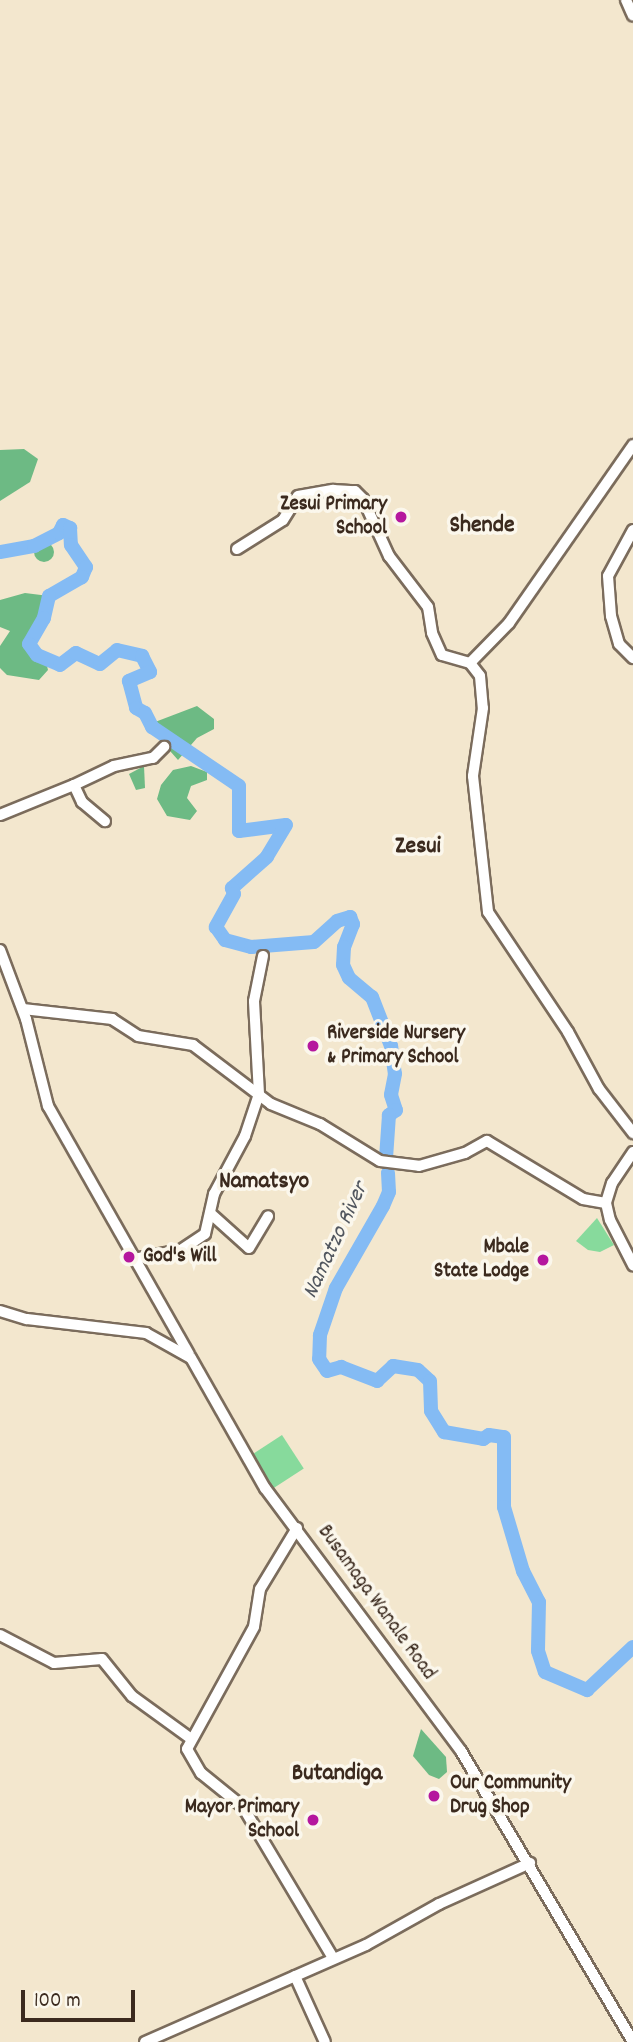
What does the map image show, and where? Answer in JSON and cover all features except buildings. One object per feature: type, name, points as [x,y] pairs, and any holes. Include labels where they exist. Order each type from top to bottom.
[{"type":"street","points":[[627,0],[633,16]]},
{"type":"street","points":[[470,663],[509,623],[633,445]]},
{"type":"street","points":[[237,549],[283,520],[298,496],[333,490],[355,491],[389,556],[428,607],[432,633],[442,655],[470,663],[484,690],[473,776],[488,912],[562,1023],[599,1089],[633,1133]]},
{"type":"street","points":[[633,530],[608,576],[617,635],[633,658]]},
{"type":"street","points":[[0,816],[114,766],[153,758],[164,747]]},
{"type":"street","points":[[74,785],[82,802],[105,821]]},
{"type":"street","name":"Busamaga Wanale Road","points":[[0,950],[23,1009],[48,1106],[247,1461],[461,1751],[530,1863],[633,2042]]},
{"type":"street","points":[[134,1259],[195,1244],[205,1234],[210,1213],[259,1094],[254,1001],[262,956]]},
{"type":"street","points":[[23,1009],[112,1018],[138,1036],[184,1042],[259,1094],[392,1164],[425,1164],[487,1141],[583,1199],[607,1198]]},
{"type":"street","points":[[633,1152],[607,1198],[610,1220],[633,1265]]},
{"type":"street","points":[[210,1213],[249,1248],[268,1216]]},
{"type":"street","points":[[0,1311],[27,1319],[146,1334],[191,1357]]},
{"type":"street","points":[[297,1528],[260,1589],[254,1626],[242,1652],[190,1738],[187,1749],[192,1764],[243,1807],[333,1958]]},
{"type":"street","points":[[0,1635],[54,1664],[102,1659],[132,1696],[190,1738]]},
{"type":"street","points":[[145,2042],[295,1976],[530,1863]]},
{"type":"street","points":[[295,1976],[325,2042]]},
{"type":"green space","points":[[24,449],[38,459],[30,482],[0,501],[0,450]]},
{"type":"green space","points":[[44,542],[51,545],[54,552],[51,559],[44,562],[37,559],[34,552],[37,545]]},
{"type":"green space","points":[[25,593],[49,596],[44,618],[29,644],[46,662],[48,670],[39,680],[7,675],[0,668],[0,646],[10,631],[0,627],[0,600]]},
{"type":"green space","points":[[197,706],[214,719],[214,729],[197,738],[178,760],[155,734],[155,722]]},
{"type":"green space","points":[[144,766],[145,788],[136,790],[129,774]]},
{"type":"green space","points":[[191,766],[207,772],[207,780],[191,786],[187,798],[197,811],[190,820],[167,816],[157,799],[161,785],[173,770]]},
{"type":"green space","points":[[597,1218],[614,1245],[600,1252],[588,1250],[576,1241]]},
{"type":"green space","points":[[282,1435],[304,1469],[271,1490],[249,1456]]},
{"type":"green space","points":[[421,1729],[446,1757],[447,1772],[439,1779],[429,1775],[413,1756]]},
{"type":"waterway","points":[[0,552],[34,546],[59,533],[63,525],[70,528],[71,545],[86,567],[82,577],[49,596],[44,618],[29,644],[37,655],[60,665],[76,653],[100,664],[117,650],[142,656],[150,672],[129,681],[136,708],[145,713],[152,727],[239,786],[239,831],[286,825],[267,857],[232,888],[234,894],[216,927],[225,940],[251,947],[314,942],[337,921],[350,917],[353,924],[344,947],[343,965],[349,978],[372,997],[391,1046],[395,1074],[391,1095],[396,1110],[389,1115],[386,1158]]},
{"type":"waterway","name":"Namatzo River","points":[[388,1173],[389,1192],[383,1206],[336,1288],[320,1335],[319,1359],[327,1371],[341,1367],[377,1381],[393,1366],[418,1370],[430,1381],[431,1411],[444,1432],[483,1439],[489,1435],[504,1437],[504,1507],[523,1571],[539,1602],[538,1651],[545,1672],[587,1690],[633,1647]]},
{"type":"place","name":"Zesui Primary School","points":[[401,517]]},
{"type":"place","name":"Riverside Nursery & Primary School","points":[[313,1046]]},
{"type":"place","name":"God's Will","points":[[129,1257]]},
{"type":"place","name":"Mbale State Lodge","points":[[543,1260]]},
{"type":"place","name":"Our Community Drug Shop","points":[[434,1796]]},
{"type":"place","name":"Mayor Primary School","points":[[313,1820]]},
{"type":"district","name":"Shende","points":[[482,527]]},
{"type":"district","name":"Zesui","points":[[418,848]]},
{"type":"district","name":"Namatsyo","points":[[264,1183]]},
{"type":"district","name":"Butandiga","points":[[337,1775]]}]
